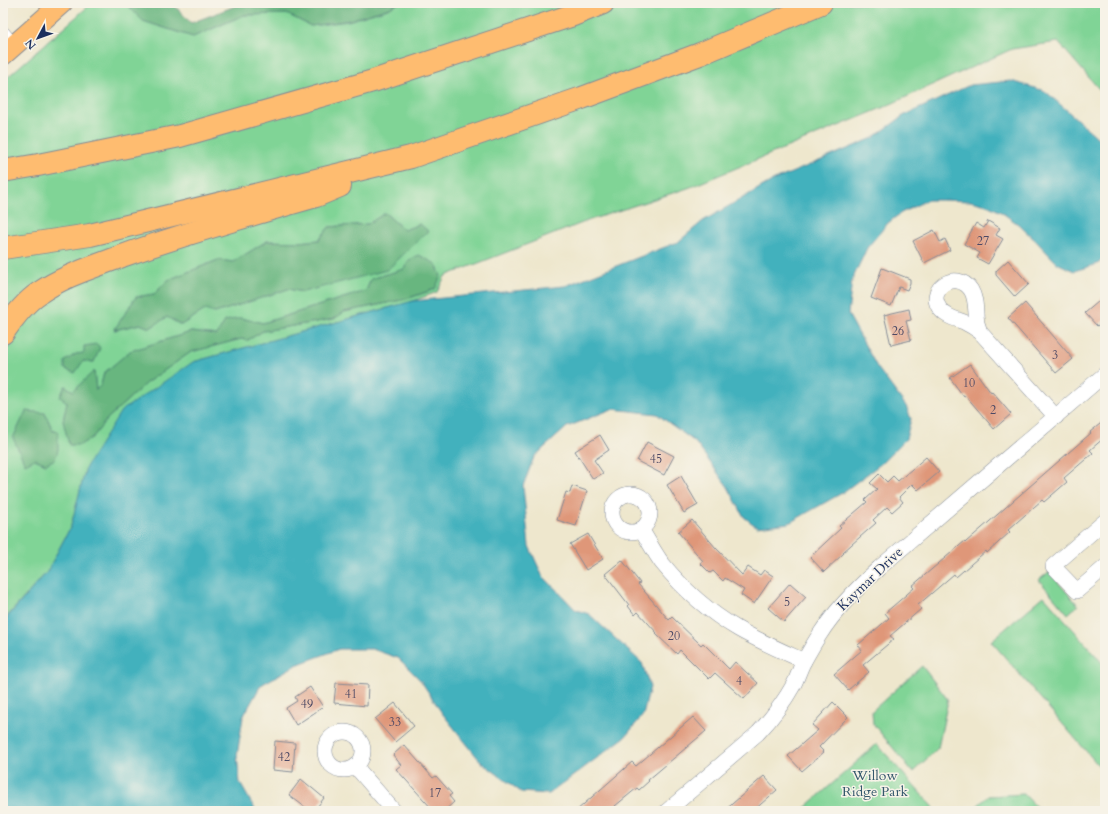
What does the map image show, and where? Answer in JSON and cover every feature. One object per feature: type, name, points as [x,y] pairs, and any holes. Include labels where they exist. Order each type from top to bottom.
[{"type":"highway","points":[[3,171],[172,137],[373,82],[573,15],[603,3]]},
{"type":"highway","points":[[3,333],[18,312],[28,302],[54,283],[70,275],[155,244],[316,196],[411,157],[582,98],[693,57],[820,3]]},
{"type":"highway","points":[[3,248],[90,235],[411,157]]},
{"type":"main road","points":[[6,45],[62,3]]},
{"type":"street","points":[[980,332],[1056,417]]},
{"type":"street","name":"Kaymar Drive","points":[[667,811],[758,733],[771,719],[795,683],[804,661],[819,635],[832,617],[857,588],[1105,374]]},
{"type":"street","points":[[1105,521],[1053,566],[1077,591],[1105,567]]},
{"type":"street","points":[[641,529],[661,562],[678,581],[702,603],[738,629],[804,661]]},
{"type":"street","points":[[356,767],[394,811]]},
{"type":"green space","points":[[92,3],[125,3],[143,21],[193,37],[244,15],[287,14],[311,26],[348,21],[388,9],[399,3],[1105,3],[1105,96],[1058,42],[1012,49],[882,108],[688,188],[590,220],[445,276],[437,292],[413,301],[193,362],[86,467],[71,526],[47,572],[3,621],[3,81]],"holes":[[[385,213],[404,230],[420,224],[303,292],[288,289],[215,313],[205,310],[181,325],[167,317],[150,328],[140,324],[115,330],[136,297],[154,294],[168,280],[218,260],[233,262],[267,241],[300,242],[319,240],[329,227],[368,224]],[[409,260],[435,289],[407,299],[344,312],[334,319],[263,331],[248,340],[241,339],[191,352],[146,383],[108,418],[93,437],[63,421],[67,402],[65,386],[73,391],[94,372],[96,390],[101,385],[104,373],[131,351],[191,332],[218,335],[240,318],[263,323],[366,291],[371,279],[404,269]],[[85,353],[94,362],[83,361],[76,354]],[[45,413],[53,431],[58,431],[46,464],[35,459]]]},
{"type":"green space","points":[[125,3],[172,3],[191,23],[243,3],[399,3],[390,8],[350,20],[311,26],[287,14],[244,15],[193,37],[143,21]]},
{"type":"green space","points":[[385,213],[404,230],[420,224],[428,231],[387,270],[303,292],[288,289],[215,313],[205,310],[181,325],[167,317],[150,328],[140,324],[114,330],[136,297],[154,294],[168,280],[218,260],[233,262],[267,241],[300,242],[319,240],[329,227],[368,224]]},
{"type":"green space","points":[[419,255],[436,264],[441,276],[435,289],[406,299],[344,312],[334,319],[263,331],[248,340],[241,339],[191,352],[146,383],[108,418],[93,437],[80,445],[69,445],[63,421],[67,402],[60,397],[65,386],[73,391],[94,371],[96,390],[101,385],[104,373],[130,351],[191,332],[217,335],[225,321],[240,318],[263,323],[366,291],[371,279],[404,269],[409,260]]},
{"type":"green space","points":[[97,344],[100,348],[94,362],[83,361],[75,373],[65,369],[65,361],[76,354],[84,353],[84,346]]},
{"type":"green space","points":[[26,411],[45,413],[53,431],[58,431],[58,450],[55,459],[46,464],[35,459],[25,464],[13,438]]},
{"type":"green space","points":[[1049,572],[1078,605],[1068,614],[1039,580]]},
{"type":"green space","points":[[1044,596],[1105,666],[1105,773],[991,641]]},
{"type":"green space","points":[[922,666],[948,700],[938,748],[913,772],[873,724],[872,711]]},
{"type":"green space","name":"Willow Ridge Park","points":[[877,744],[936,811],[801,811],[807,806]]},
{"type":"green space","points":[[1024,794],[1040,811],[972,811],[988,796]]},
{"type":"water","points":[[1011,81],[1045,91],[1105,144],[1105,256],[1098,264],[1074,271],[1057,263],[1018,224],[1001,212],[987,205],[971,201],[927,200],[901,213],[888,223],[867,248],[852,280],[848,314],[877,367],[906,406],[911,419],[906,439],[882,463],[842,493],[789,523],[757,527],[744,517],[728,487],[695,442],[657,414],[612,409],[567,427],[534,457],[523,486],[529,546],[542,575],[576,610],[589,614],[642,663],[650,687],[643,715],[625,737],[549,794],[521,792],[481,762],[442,713],[421,681],[398,658],[372,649],[339,649],[296,665],[261,685],[243,717],[237,756],[240,783],[256,811],[3,811],[3,622],[47,572],[71,526],[86,467],[121,411],[193,362],[413,301],[565,286],[678,242],[703,221],[770,182],[873,138],[903,116],[970,85]]},
{"type":"building","points":[[988,221],[1000,228],[996,235],[1003,239],[988,264],[977,258],[980,253],[964,244],[976,223],[984,228]]},
{"type":"building","points":[[934,230],[940,242],[945,239],[950,250],[924,263],[913,241]]},
{"type":"building","points":[[1008,260],[1029,284],[1015,297],[996,275],[996,271]]},
{"type":"building","points":[[882,268],[910,279],[907,290],[899,287],[891,306],[871,298]]},
{"type":"building","points":[[1105,296],[1105,320],[1097,326],[1085,313]]},
{"type":"building","points":[[1025,303],[1073,359],[1056,373],[1008,318]]},
{"type":"building","points":[[909,309],[911,320],[906,321],[911,340],[891,345],[884,315]]},
{"type":"building","points":[[970,364],[991,393],[992,392],[1011,414],[994,429],[966,396],[964,397],[950,378]]},
{"type":"building","points":[[1105,420],[1105,437],[1090,450],[1093,453],[1064,478],[1067,482],[1044,502],[1042,500],[1008,530],[1010,532],[987,553],[986,551],[956,577],[954,574],[918,605],[921,609],[890,636],[894,639],[863,665],[869,672],[848,690],[834,674],[862,650],[858,645],[889,618],[885,613],[914,588],[912,586],[965,541],[966,542]]},
{"type":"building","points":[[600,435],[609,450],[594,460],[603,473],[593,479],[575,451]]},
{"type":"building","points":[[647,442],[674,456],[664,475],[637,461]]},
{"type":"building","points":[[926,457],[939,472],[918,490],[912,484],[899,497],[903,502],[892,512],[887,507],[873,520],[876,523],[843,552],[844,553],[824,572],[810,557],[841,528],[839,526],[867,502],[865,500],[877,489],[870,483],[879,474],[887,482],[893,476],[898,481]]},
{"type":"building","points":[[681,476],[698,505],[684,513],[667,485]]},
{"type":"building","points":[[572,486],[587,491],[576,526],[557,520],[566,492],[570,493]]},
{"type":"building","points":[[692,520],[742,575],[748,567],[760,575],[764,570],[773,576],[754,604],[741,595],[744,590],[725,578],[723,581],[713,571],[710,573],[700,563],[703,561],[678,532]]},
{"type":"building","points":[[588,534],[603,559],[586,570],[570,544]]},
{"type":"building","points":[[622,560],[640,583],[638,584],[669,620],[672,617],[701,645],[703,643],[729,669],[735,662],[758,683],[744,699],[715,673],[709,679],[680,650],[677,654],[656,634],[657,633],[638,612],[635,615],[605,574]]},
{"type":"building","points":[[790,583],[806,597],[784,622],[768,608]]},
{"type":"building","points":[[336,683],[368,685],[367,706],[334,703]]},
{"type":"building","points":[[310,687],[323,707],[296,725],[286,708],[297,701],[295,697]]},
{"type":"building","points":[[833,702],[848,717],[819,747],[824,752],[802,771],[788,756],[818,730],[812,725]]},
{"type":"building","points":[[395,703],[414,726],[395,742],[375,719]]},
{"type":"building","points":[[693,717],[706,731],[648,780],[649,781],[639,790],[637,788],[615,806],[619,811],[576,811],[632,762],[636,766]]},
{"type":"building","points":[[275,741],[295,743],[293,772],[273,770]]},
{"type":"building","points":[[404,745],[433,778],[436,776],[452,794],[449,796],[454,802],[444,811],[434,811],[396,769],[401,765],[393,755]]},
{"type":"building","points":[[764,776],[777,790],[753,811],[724,811]]},
{"type":"building","points":[[301,779],[324,798],[314,811],[310,811],[289,795]]}]
